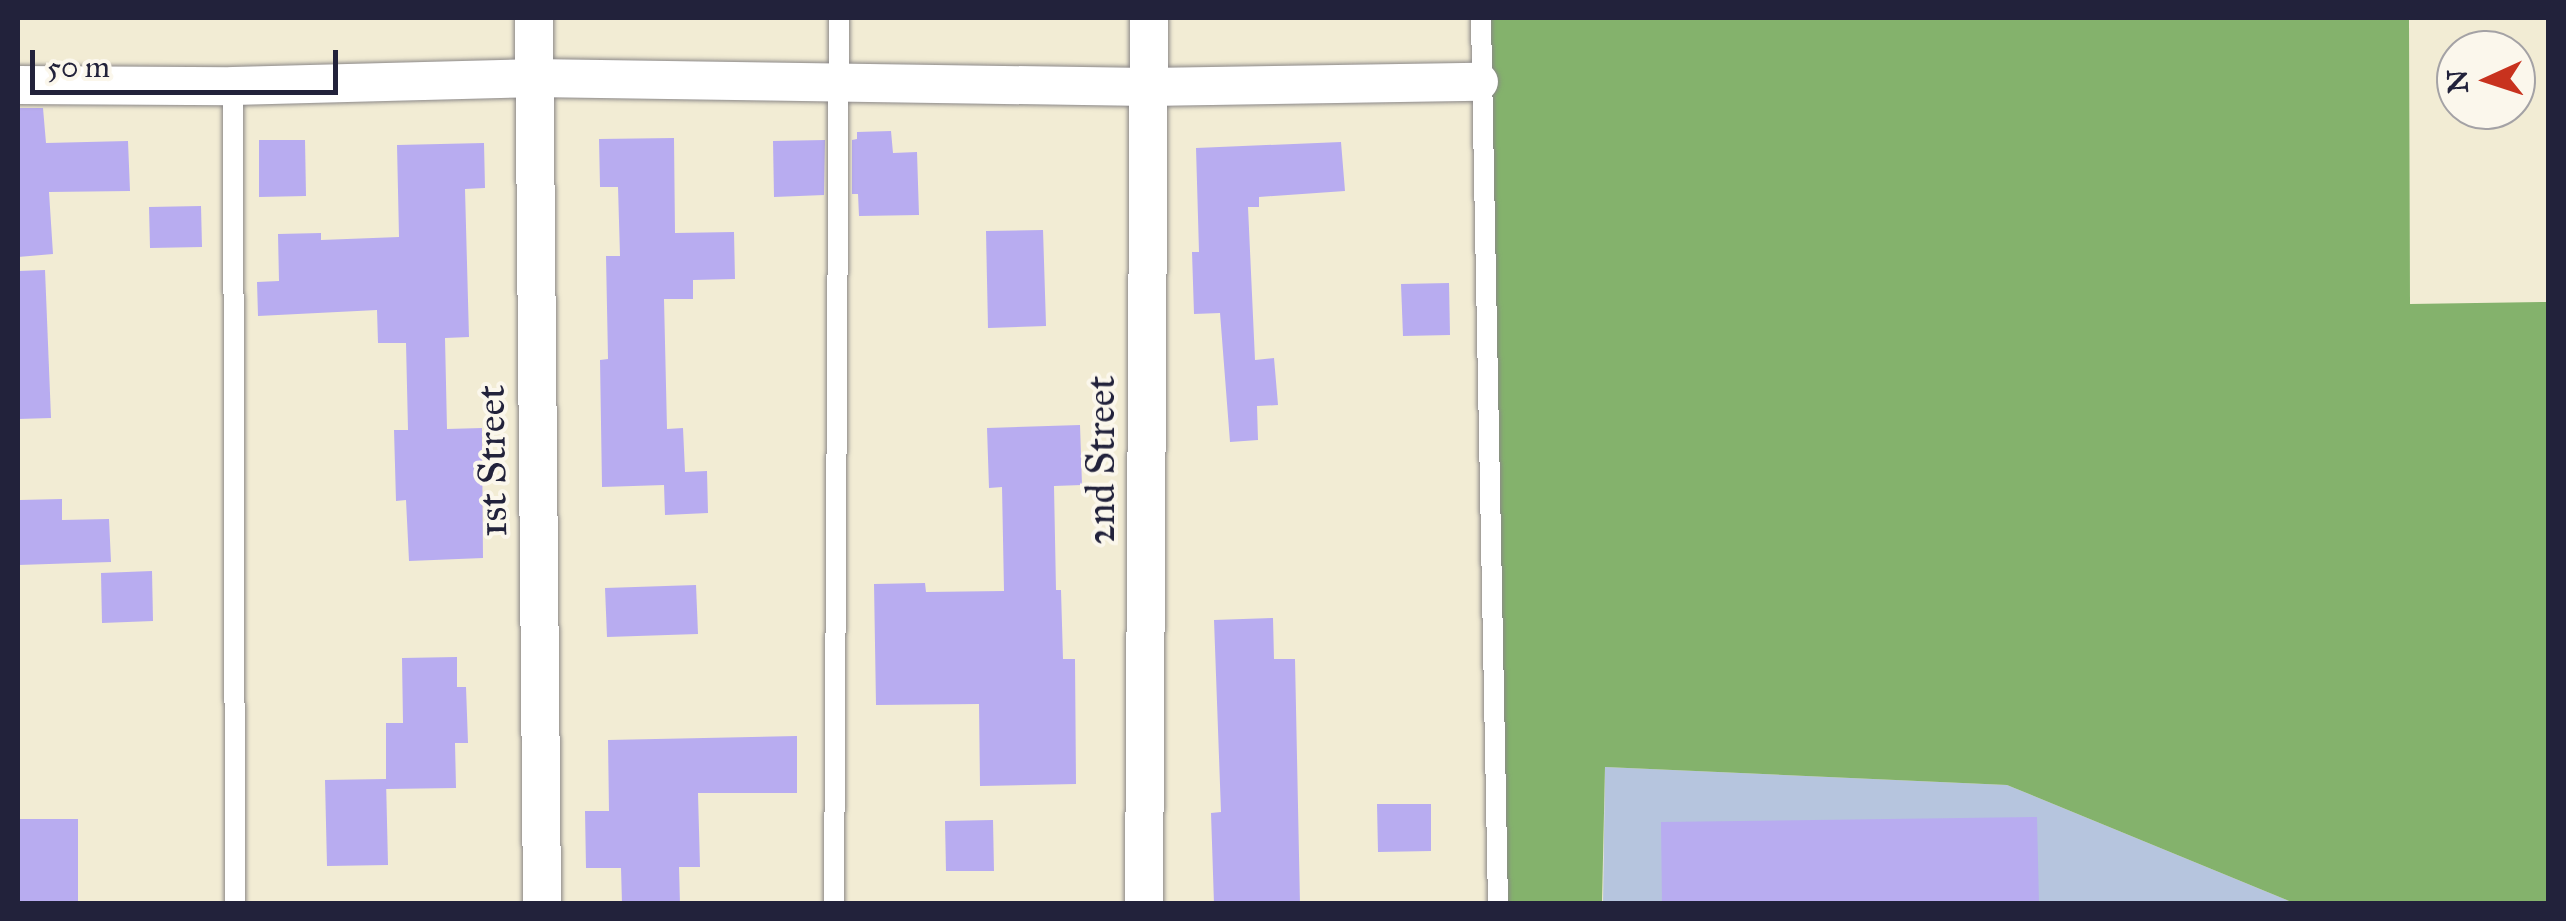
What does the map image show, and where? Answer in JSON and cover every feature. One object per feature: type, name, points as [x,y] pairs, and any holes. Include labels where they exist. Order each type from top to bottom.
[{"type":"street","name":"1st Street","points":[[534,18],[542,904]]},
{"type":"street","name":"2nd Street","points":[[1144,904],[1149,18]]},
{"type":"street","points":[[18,85],[233,86],[533,78],[1148,87],[1478,82]]},
{"type":"lane","points":[[834,904],[839,18]]},
{"type":"lane","points":[[1481,18],[1478,82],[1498,904]]},
{"type":"lane","points":[[233,86],[235,904]]},
{"type":"shaded area","points":[[1605,767],[2007,785],[2294,903],[1603,904]]},
{"type":"green space","points":[[1481,18],[2409,18],[2410,304],[2548,302],[2548,903],[2294,903],[2007,785],[1605,767],[1602,903],[1498,903]]},
{"type":"building","points":[[18,108],[43,108],[46,143],[128,141],[130,191],[49,192],[53,254],[18,257]]},
{"type":"building","points":[[891,131],[893,153],[917,152],[919,215],[859,216],[858,194],[852,194],[852,140],[857,139],[857,132]]},
{"type":"building","points":[[674,138],[675,233],[734,232],[735,279],[693,280],[693,299],[664,299],[667,429],[683,428],[685,472],[707,471],[708,513],[665,515],[664,485],[602,487],[600,360],[608,359],[606,256],[620,256],[618,187],[600,187],[599,139]]},
{"type":"building","points":[[259,140],[305,140],[306,196],[259,197]]},
{"type":"building","points":[[825,140],[824,195],[774,197],[773,141]]},
{"type":"building","points":[[1341,142],[1345,191],[1259,197],[1259,207],[1248,207],[1255,360],[1274,358],[1278,405],[1257,406],[1258,440],[1230,442],[1220,313],[1194,314],[1192,252],[1199,252],[1196,148]]},
{"type":"building","points":[[484,143],[485,188],[465,189],[469,337],[445,338],[447,429],[482,428],[483,558],[409,561],[406,500],[396,501],[394,430],[408,430],[406,343],[378,343],[377,310],[258,316],[257,282],[279,281],[278,234],[321,233],[321,240],[399,237],[397,145]]},
{"type":"building","points":[[201,206],[202,247],[150,248],[149,207]]},
{"type":"building","points":[[1043,230],[1046,326],[988,328],[986,231]]},
{"type":"building","points":[[45,270],[51,418],[18,419],[18,271]]},
{"type":"building","points":[[1449,283],[1450,335],[1403,336],[1401,284]]},
{"type":"building","points":[[1080,425],[1082,485],[1054,486],[1056,590],[1061,590],[1063,659],[1075,659],[1076,784],[980,786],[979,704],[876,705],[874,584],[925,583],[926,592],[1004,591],[1002,487],[989,488],[987,428]]},
{"type":"building","points":[[62,499],[62,520],[109,519],[111,562],[18,565],[20,500]]},
{"type":"building","points":[[152,571],[153,621],[102,623],[101,573]]},
{"type":"building","points":[[696,585],[698,634],[607,637],[605,588]]},
{"type":"building","points":[[1273,618],[1274,659],[1295,659],[1300,904],[1214,904],[1211,813],[1221,812],[1214,620]]},
{"type":"building","points":[[457,657],[457,687],[466,687],[468,743],[455,743],[456,788],[386,789],[386,723],[403,723],[402,658]]},
{"type":"building","points":[[797,736],[797,793],[698,793],[700,867],[679,867],[680,904],[622,904],[621,868],[586,868],[585,811],[609,811],[608,740]]},
{"type":"building","points":[[386,779],[388,865],[327,866],[325,780]]},
{"type":"building","points":[[1377,804],[1431,804],[1431,851],[1378,852]]},
{"type":"building","points":[[2037,817],[2039,904],[1662,904],[1661,822]]},
{"type":"building","points":[[18,819],[78,819],[78,904],[18,904]]},
{"type":"building","points":[[993,820],[994,871],[946,871],[945,821]]}]
